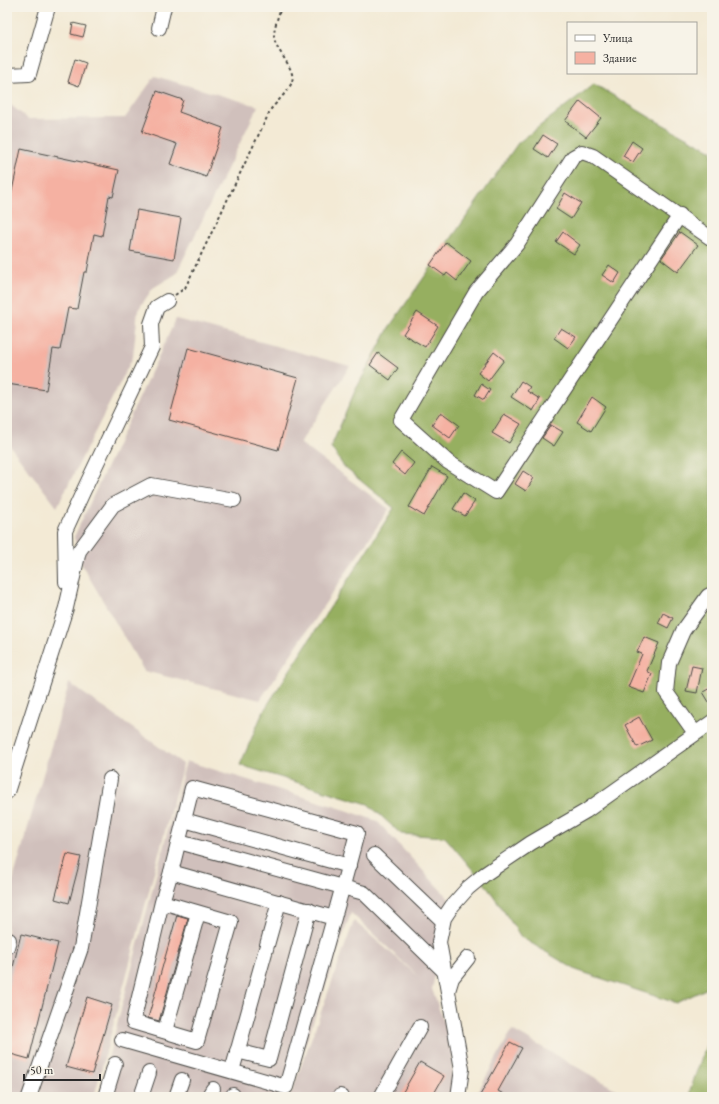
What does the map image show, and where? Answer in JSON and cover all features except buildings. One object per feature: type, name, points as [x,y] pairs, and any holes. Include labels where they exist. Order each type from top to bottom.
[{"type":"street","points":[[7,75],[29,74],[48,7]]},
{"type":"street","points":[[159,28],[164,7]]},
{"type":"street","points":[[680,215],[496,492],[448,462],[401,420],[476,292],[517,244],[573,157],[582,152],[593,156],[680,215],[712,239]]},
{"type":"street","points":[[66,608],[66,531],[152,347],[151,324],[157,307],[167,301]]},
{"type":"street","points":[[7,792],[66,608],[79,551],[113,505],[151,484],[234,500]]},
{"type":"street","points":[[695,733],[666,692],[669,663],[683,631],[708,596],[712,594]]},
{"type":"street","points":[[458,1097],[462,1068],[439,942],[444,918],[452,906],[468,888],[485,874],[531,843],[586,811],[712,722]]},
{"type":"street","points":[[29,1097],[81,948],[110,779]]},
{"type":"street","points":[[122,1040],[286,1087],[357,834],[192,788],[162,902],[133,1022],[197,1040]]},
{"type":"street","points":[[184,820],[348,866]]},
{"type":"street","points":[[178,842],[364,893],[444,971]]},
{"type":"street","points":[[374,855],[443,921]]},
{"type":"street","points":[[171,872],[334,918]]},
{"type":"street","points":[[162,902],[231,922],[191,1060]]},
{"type":"street","points":[[232,1071],[278,902]]},
{"type":"street","points":[[269,1059],[309,910]]},
{"type":"street","points":[[165,1031],[198,913]]},
{"type":"street","points":[[448,991],[452,978],[468,958]]},
{"type":"street","points":[[381,1097],[420,1027]]},
{"type":"street","points":[[237,1050],[292,1065]]},
{"type":"street","points":[[105,1097],[115,1064]]},
{"type":"street","points":[[141,1097],[149,1073]]},
{"type":"street","points":[[176,1097],[182,1080]]},
{"type":"path","points":[[167,301],[185,288],[271,109],[290,86],[292,72],[274,38],[281,7]]},
{"type":"shaded area","points":[[155,76],[258,106],[176,274],[153,288],[138,310],[133,357],[57,507],[7,442],[7,102],[28,119],[125,118]]},
{"type":"shaded area","points":[[176,319],[350,366],[300,443],[389,509],[260,700],[144,671],[82,565],[74,537]]},
{"type":"shaded area","points":[[69,683],[183,764],[94,1097],[7,1097],[7,901]]},
{"type":"shaded area","points":[[186,761],[346,810],[377,821],[449,899],[436,944],[435,975],[432,989],[453,1048],[451,1097],[290,1097],[354,921],[420,978],[351,913],[287,1097],[98,1097]]},
{"type":"shaded area","points":[[512,1030],[629,1097],[475,1097]]},
{"type":"green space","points":[[594,84],[651,118],[712,151],[712,986],[676,1003],[576,970],[521,937],[489,889],[445,837],[401,834],[368,804],[240,765],[263,712],[394,508],[344,467],[331,447],[355,391],[390,326],[518,143]]},
{"type":"green space","points":[[712,1041],[712,1097],[690,1097],[690,1090],[707,1043]]}]
